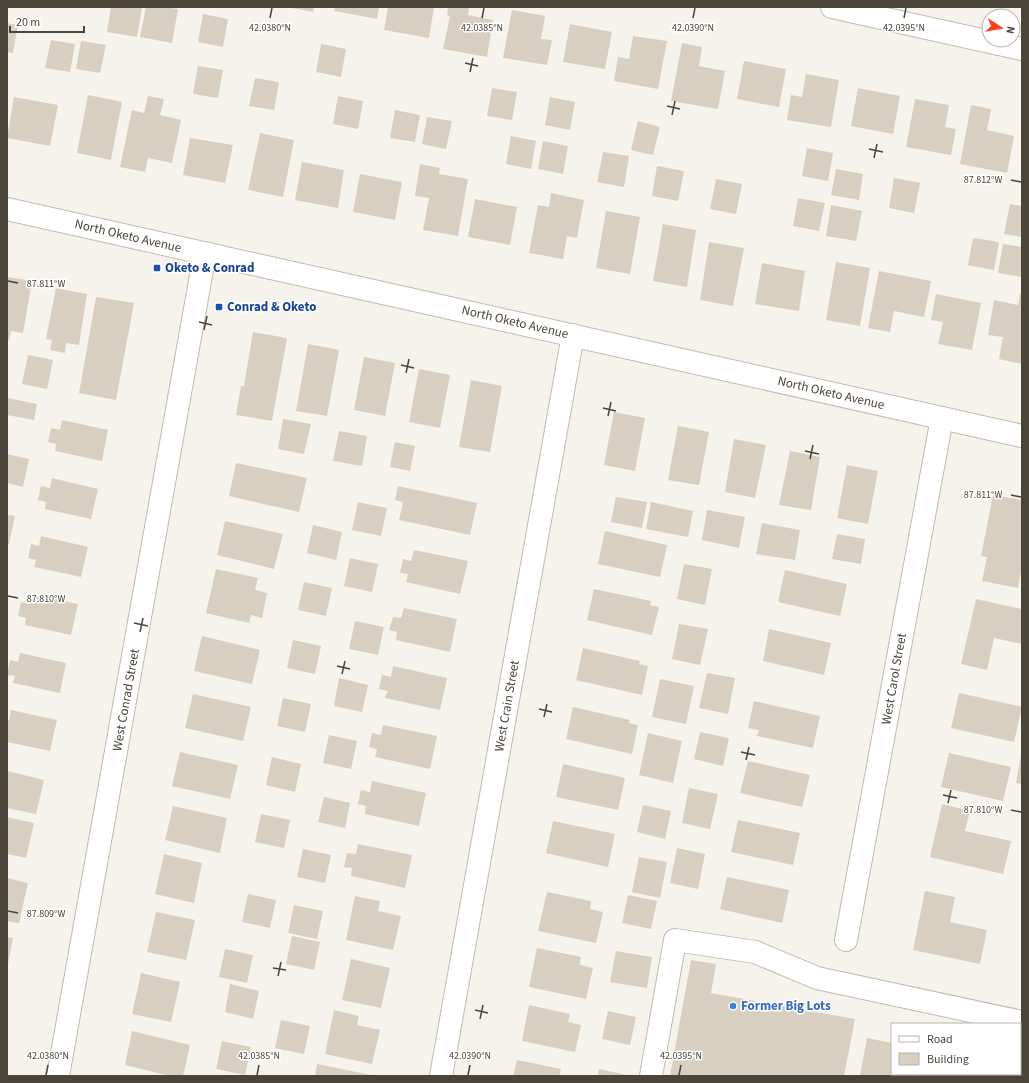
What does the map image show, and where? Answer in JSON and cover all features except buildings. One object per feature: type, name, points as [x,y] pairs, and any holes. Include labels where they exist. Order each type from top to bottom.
[{"type":"street","points":[[832,7],[1022,49]]},
{"type":"street","name":"North Oketo Avenue","points":[[7,209],[1022,436]]},
{"type":"street","name":"West Conrad Street","points":[[58,1076],[205,253]]},
{"type":"street","name":"West Crain Street","points":[[442,1076],[573,335]]},
{"type":"street","name":"West Carol Street","points":[[846,940],[942,418]]},
{"type":"street","points":[[651,1076],[675,940],[755,952],[816,978],[1022,1022]]},
{"type":"place","name":"Oketo & Conrad","points":[[157,268]]},
{"type":"place","name":"Conrad & Oketo","points":[[219,307]]},
{"type":"place","name":"Former Big Lots","points":[[733,1006]]}]
